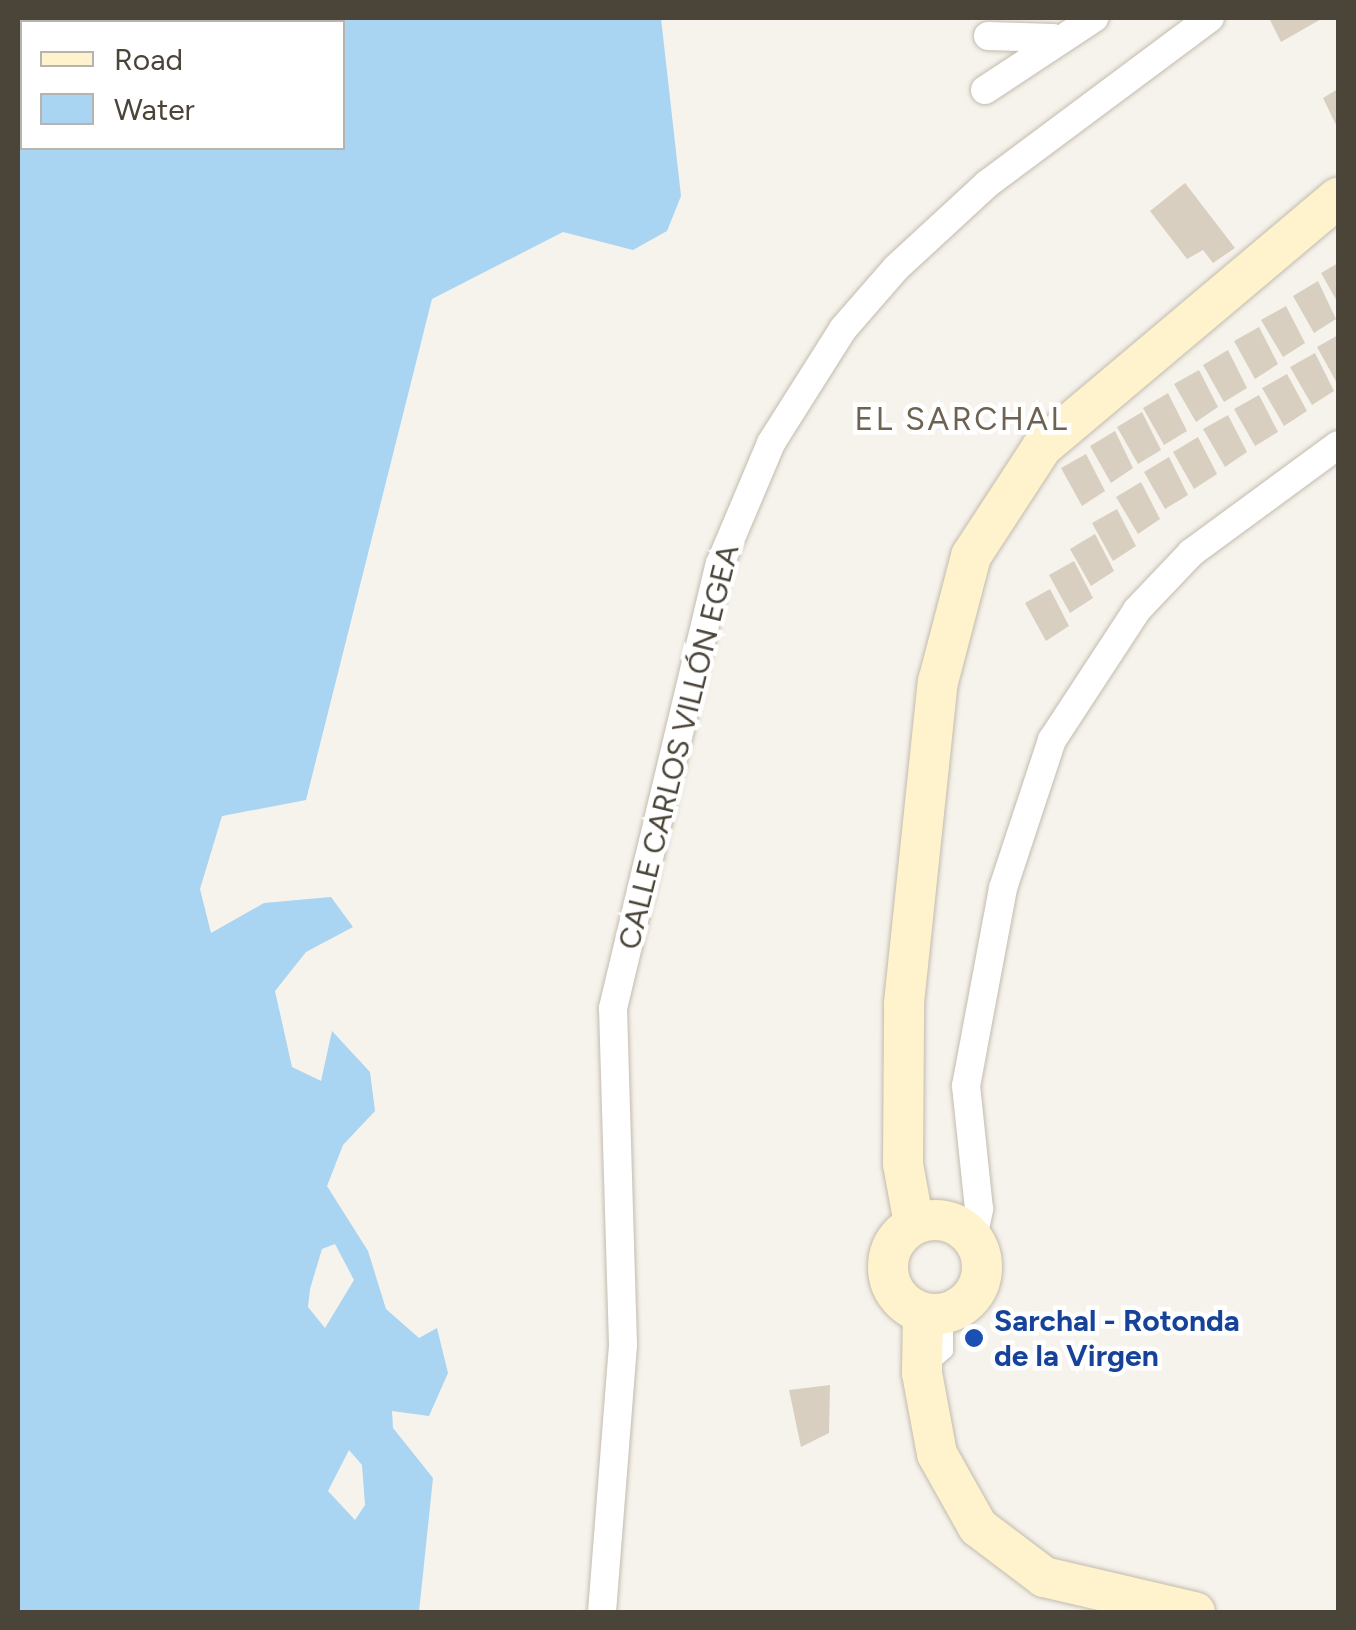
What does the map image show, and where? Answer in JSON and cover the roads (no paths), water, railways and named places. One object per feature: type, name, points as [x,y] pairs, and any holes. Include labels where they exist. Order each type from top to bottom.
[{"type":"main road","points":[[929,1331],[979,1284],[944,1220],[906,984],[938,682],[971,556],[1042,447],[1338,198]]},
{"type":"main road","points":[[944,1220],[892,1246],[888,1276],[903,1302],[929,1331],[953,1493],[1008,1555],[1071,1585],[1196,1612]]},
{"type":"street","points":[[985,90],[1052,38],[1094,18]]},
{"type":"street","name":"CALLE CARLOS VILLÓN EGEA","points":[[602,1612],[623,1344],[612,1008],[720,564],[772,442],[842,329],[896,268],[987,184],[1210,18]]},
{"type":"street","points":[[988,36],[1052,38]]},
{"type":"street","points":[[944,1220],[1003,888],[1052,740],[1150,596],[1237,517],[1338,446]]},
{"type":"water","points":[[18,18],[661,18],[681,196],[667,231],[633,250],[563,232],[432,299],[306,800],[222,816],[200,889],[211,933],[264,903],[331,897],[353,927],[306,952],[275,991],[292,1067],[321,1081],[332,1031],[370,1072],[375,1111],[343,1145],[327,1186],[368,1251],[386,1309],[419,1338],[437,1328],[448,1373],[429,1416],[392,1411],[393,1428],[433,1478],[419,1612],[18,1612]],"holes":[[[335,1244],[354,1280],[325,1328],[308,1307],[310,1289],[322,1249]],[[349,1450],[362,1465],[365,1505],[355,1520],[328,1491]]]},
{"type":"place","name":"Sarchal - Rotonda de la Virgen","points":[[974,1338]]},
{"type":"district","name":"EL SARCHAL","points":[[962,419]]}]
